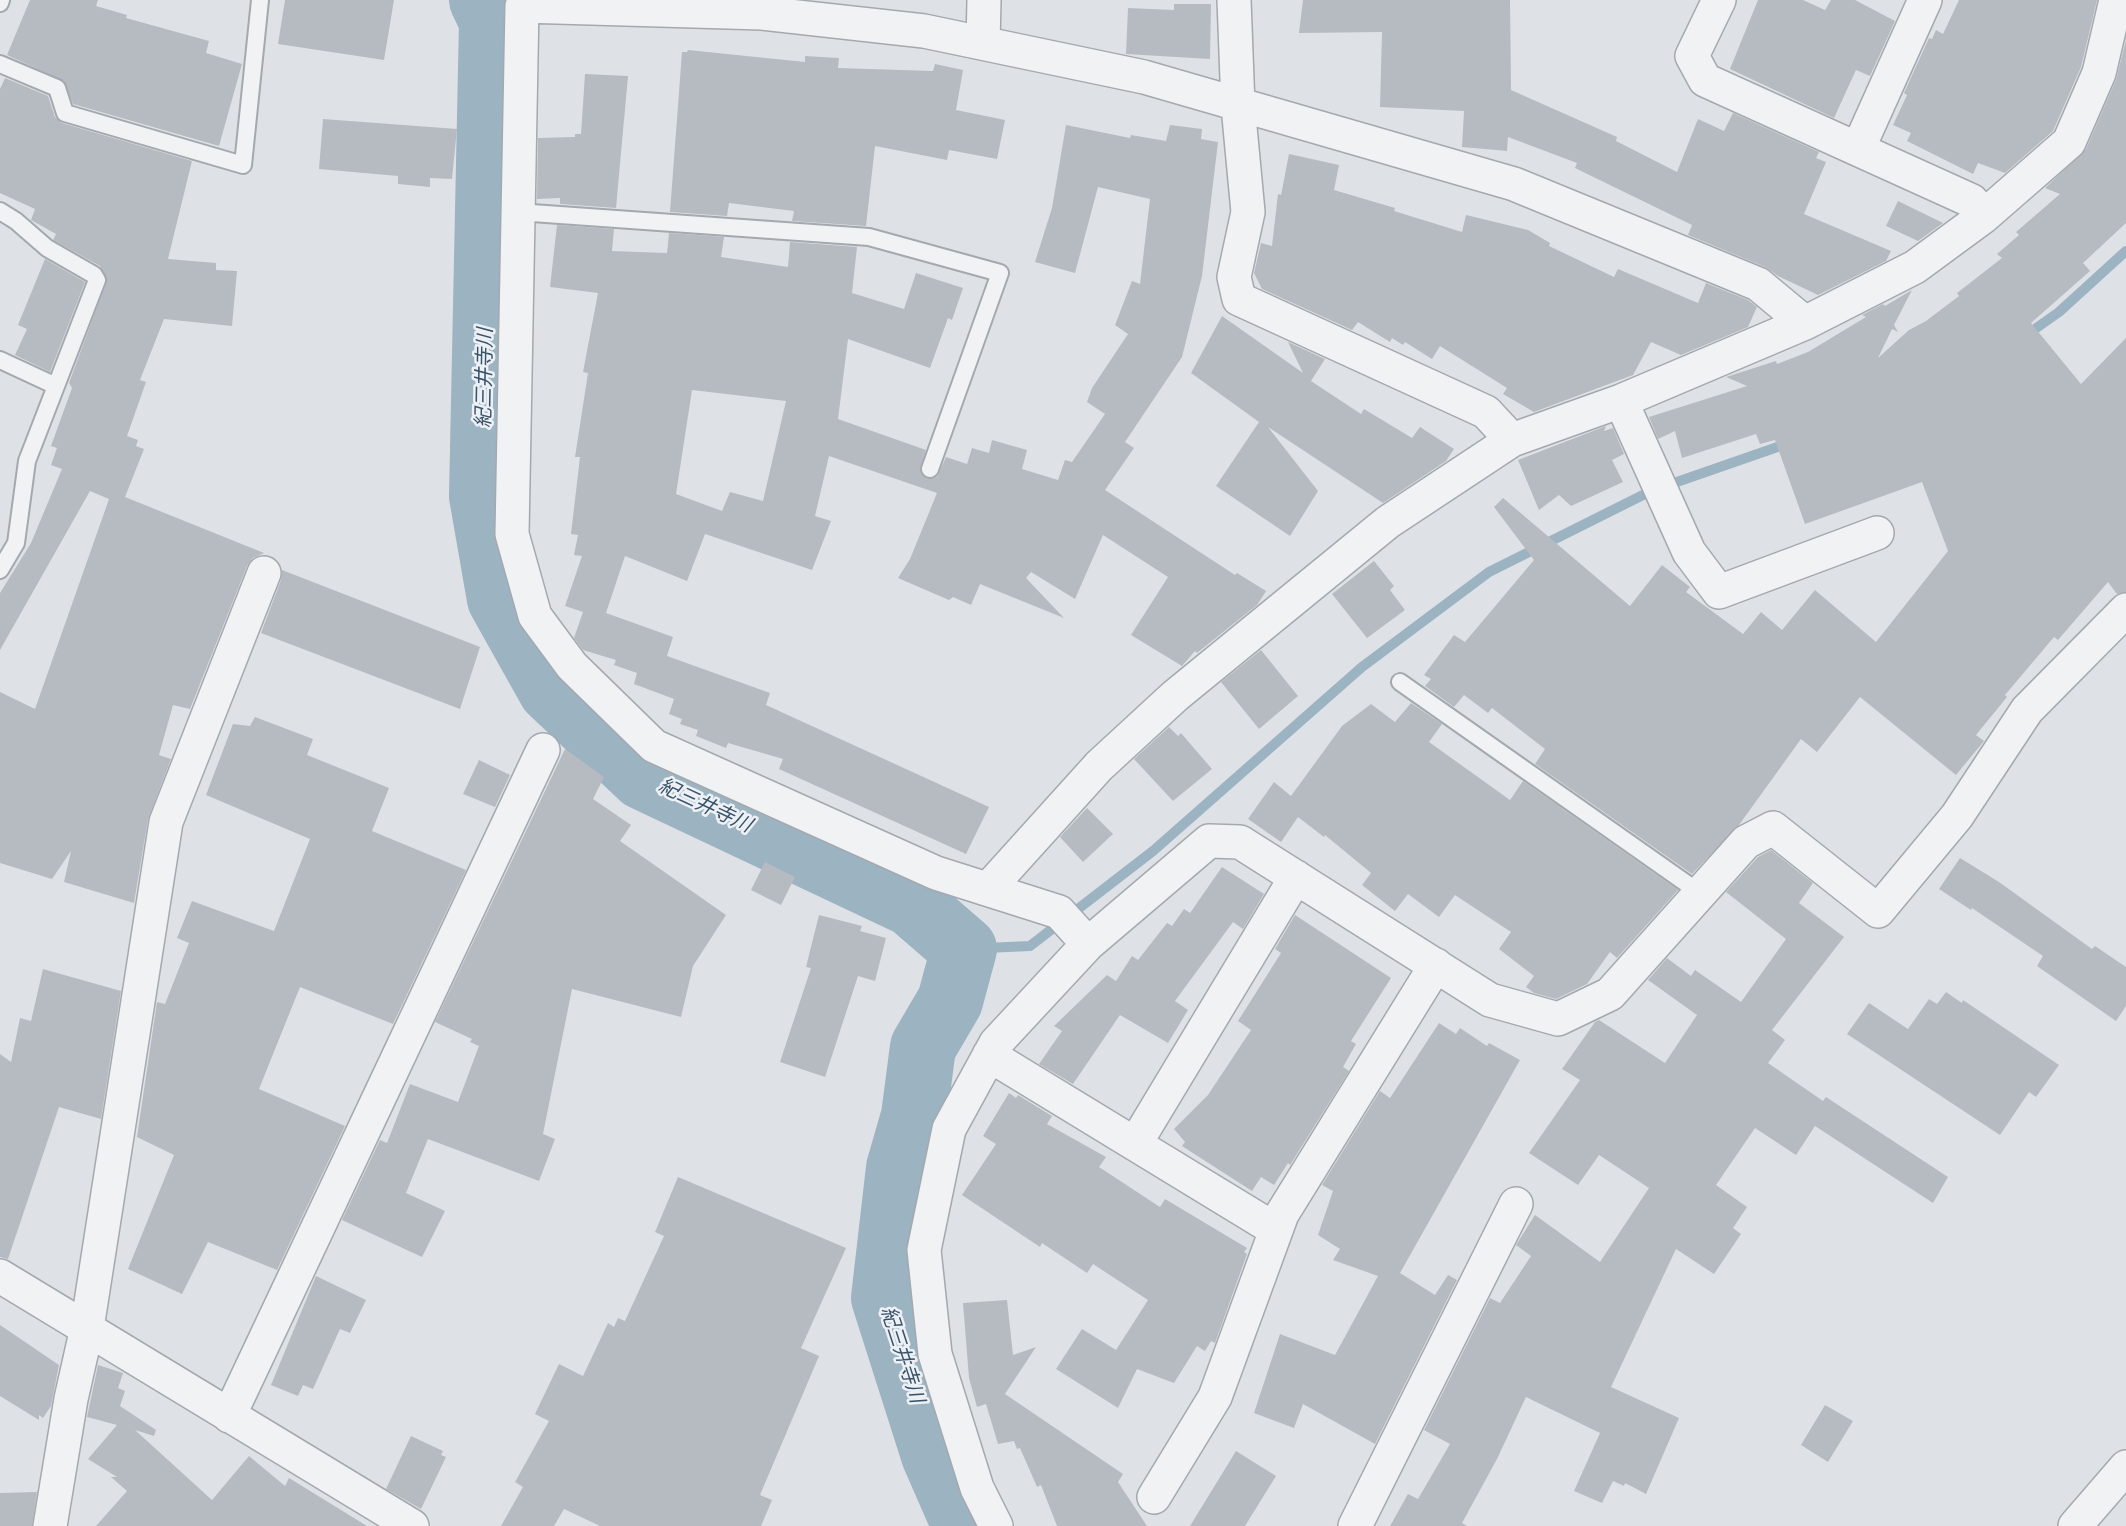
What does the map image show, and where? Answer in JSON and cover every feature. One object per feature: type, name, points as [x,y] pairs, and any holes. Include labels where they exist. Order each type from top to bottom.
[{"type":"street","points":[[983,43],[984,0]]},
{"type":"street","points":[[1234,0],[1238,106],[1248,212],[1234,277],[1239,299],[1486,412],[1512,440]]},
{"type":"street","points":[[1719,0],[1692,56],[1705,80],[1972,201],[1983,217]]},
{"type":"street","points":[[1858,149],[1925,0]]},
{"type":"street","points":[[988,889],[1099,766],[1175,696],[1388,522],[1512,440],[1621,401],[1805,323],[1915,267],[1983,217],[2069,142],[2099,73],[2116,0]]},
{"type":"street","points":[[1084,940],[1059,912],[936,873],[654,746],[572,666],[535,616],[512,534],[521,3],[762,13],[924,31],[1144,77],[1514,184],[1758,284],[1805,323]]},
{"type":"street","points":[[1621,401],[1689,552],[1719,592],[1877,533]]},
{"type":"street","points":[[50,1526],[71,1399],[87,1328],[166,822],[264,573]]},
{"type":"street","points":[[996,1526],[977,1488],[935,1354],[924,1250],[950,1129],[996,1043],[1084,940],[1209,841],[1240,842],[1490,1000],[1558,1019],[1610,994],[1746,842],[1773,828],[1878,911],[1957,816],[2027,710],[2126,610]]},
{"type":"street","points":[[229,1416],[543,750]]},
{"type":"street","points":[[1135,1144],[1296,877]]},
{"type":"street","points":[[1154,1497],[1215,1397],[1282,1214],[1436,965]]},
{"type":"street","points":[[989,1055],[1276,1230]]},
{"type":"street","points":[[1356,1526],[1516,1204]]},
{"type":"street","points":[[0,1276],[412,1526]]},
{"type":"street","points":[[2075,1526],[2126,1467]]},
{"type":"lane","points":[[0,64],[57,88],[65,113],[243,165],[260,0]]},
{"type":"lane","points":[[0,212],[16,221],[47,248],[94,275],[97,280],[27,461],[16,543],[0,570]]},
{"type":"lane","points":[[518,212],[869,237],[1000,273],[930,469]]},
{"type":"lane","points":[[0,360],[56,386]]},
{"type":"lane","points":[[1400,682],[1700,893]]},
{"type":"building","points":[[30,0],[98,0],[96,6],[127,15],[126,18],[209,41],[206,53],[242,64],[219,146],[73,104],[64,81],[7,55]]},
{"type":"building","points":[[285,0],[394,0],[384,60],[278,44]]},
{"type":"building","points":[[1303,0],[1510,0],[1511,90],[1617,137],[1616,141],[1677,172],[1698,119],[1724,131],[1733,113],[1819,152],[1816,158],[1826,162],[1804,214],[1891,251],[1886,261],[1818,295],[1778,276],[1765,267],[1688,235],[1692,225],[1575,168],[1577,163],[1508,137],[1507,151],[1462,147],[1464,111],[1380,107],[1382,32],[1299,33]]},
{"type":"building","points":[[1758,0],[1803,0],[1825,10],[1831,0],[1855,0],[1895,21],[1870,76],[1856,70],[1834,118],[1730,69]]},
{"type":"building","points":[[1959,0],[2097,0],[2081,67],[2053,131],[2005,173],[1978,163],[1973,174],[1907,141],[1911,133],[1893,125],[1907,95],[1904,93],[1929,38],[1932,39],[1936,30],[1943,34]]},
{"type":"building","points":[[1174,4],[1211,4],[1210,59],[1126,54],[1128,8],[1174,10]]},
{"type":"building","points":[[2126,40],[2126,223],[2083,263],[2090,271],[2031,323],[2081,384],[2126,338],[2126,592],[2117,594],[2108,582],[2058,640],[2054,637],[2005,695],[2007,697],[1976,735],[1984,741],[1956,775],[1860,697],[1817,752],[1801,739],[1739,825],[1692,874],[1535,764],[1545,749],[1492,708],[1488,713],[1464,695],[1454,707],[1425,686],[1431,679],[1424,675],[1454,635],[1465,642],[1534,560],[1494,507],[1503,498],[1630,606],[1662,565],[1690,587],[1686,592],[1743,634],[1761,612],[1782,630],[1815,590],[1876,642],[1948,551],[1922,482],[1805,524],[1775,440],[1760,444],[1756,434],[1682,458],[1675,431],[1658,439],[1649,417],[1747,386],[1726,377],[1776,361],[1777,364],[1808,352],[1866,317],[1862,315],[1883,304],[1885,306],[1912,290],[1894,325],[1898,332],[1892,329],[1878,358],[1909,330],[1926,321],[1959,296],[1957,293],[2002,258],[1997,254],[2019,235],[2016,232],[2060,194],[2045,188],[2086,149],[2116,80]]},
{"type":"building","points":[[688,50],[805,62],[805,56],[839,58],[838,68],[933,71],[935,64],[963,70],[956,110],[1005,120],[997,159],[949,150],[947,160],[875,146],[866,226],[792,221],[794,211],[729,203],[727,216],[670,212],[682,52]]},
{"type":"building","points":[[585,74],[628,76],[616,208],[560,204],[560,198],[537,199],[538,138],[575,137],[575,134],[581,134]]},
{"type":"building","points":[[5,78],[48,96],[55,117],[62,123],[192,161],[168,259],[216,263],[216,270],[237,271],[232,326],[164,319],[140,380],[146,382],[127,436],[138,440],[136,446],[144,449],[125,497],[264,553],[253,558],[247,566],[190,709],[173,705],[159,755],[171,759],[148,819],[134,903],[64,882],[71,851],[52,879],[0,863],[0,692],[35,709],[109,499],[90,491],[0,650],[0,593],[31,543],[62,469],[51,465],[57,448],[51,446],[72,388],[69,383],[107,280],[100,266],[53,240],[56,234],[31,220],[35,209],[0,193],[0,89]]},
{"type":"building","points":[[323,119],[457,129],[452,179],[430,178],[430,187],[398,184],[398,176],[319,169]]},
{"type":"building","points":[[1066,125],[1130,138],[1131,135],[1166,141],[1170,125],[1202,129],[1201,139],[1218,142],[1202,276],[1182,357],[1125,442],[1134,448],[1105,490],[1235,575],[1237,573],[1266,591],[1257,605],[1197,653],[1195,651],[1182,666],[1131,635],[1168,577],[1103,535],[1075,599],[1031,572],[1026,578],[1064,618],[980,584],[971,605],[953,597],[949,600],[898,578],[910,559],[937,493],[829,456],[815,516],[831,521],[812,570],[705,534],[687,581],[625,556],[606,613],[673,637],[667,656],[770,693],[766,705],[989,807],[966,854],[779,769],[783,759],[728,743],[726,748],[696,736],[698,730],[680,724],[682,719],[669,714],[674,699],[634,684],[637,673],[614,665],[616,660],[583,650],[574,638],[583,612],[565,606],[582,556],[574,555],[578,535],[571,534],[580,457],[575,457],[588,373],[583,372],[598,293],[550,287],[557,225],[614,229],[612,251],[667,253],[669,233],[724,237],[721,257],[788,267],[790,242],[857,247],[852,293],[904,309],[916,273],[963,288],[952,320],[948,318],[930,368],[848,339],[838,419],[926,450],[920,470],[927,479],[937,477],[946,457],[967,464],[972,448],[989,453],[992,440],[1027,450],[1022,469],[1058,480],[1065,460],[1072,462],[1105,414],[1087,402],[1092,388],[1128,334],[1115,325],[1132,281],[1140,284],[1150,199],[1098,187],[1075,273],[1035,262],[1052,208]],"holes":[[[692,390],[786,401],[763,501],[730,492],[722,511],[676,494]]]},
{"type":"building","points":[[1289,154],[1339,165],[1334,190],[1395,208],[1394,211],[1462,232],[1466,215],[1528,230],[1550,243],[1549,246],[1614,277],[1618,269],[1698,303],[1706,283],[1748,300],[1757,307],[1748,327],[1681,355],[1651,342],[1633,375],[1534,412],[1503,394],[1507,388],[1440,346],[1432,359],[1405,342],[1403,345],[1392,338],[1390,342],[1358,322],[1352,330],[1262,289],[1254,273],[1261,243],[1272,246],[1278,194],[1281,195]]},
{"type":"building","points":[[1898,201],[1943,223],[1918,241],[1886,226]]},
{"type":"building","points":[[45,259],[85,282],[50,372],[15,355],[27,329],[18,325]]},
{"type":"building","points":[[1222,316],[1303,373],[1288,342],[1325,359],[1311,381],[1361,414],[1364,409],[1412,438],[1420,427],[1454,449],[1446,461],[1383,503],[1268,427],[1318,491],[1290,536],[1216,486],[1259,422],[1191,373]]},
{"type":"building","points":[[1606,426],[1604,431],[1613,428],[1624,454],[1612,460],[1623,482],[1571,506],[1559,495],[1539,510],[1518,460]]},
{"type":"building","points":[[1374,561],[1394,586],[1390,590],[1405,610],[1367,638],[1332,594]]},
{"type":"building","points":[[282,570],[480,647],[460,709],[261,633],[281,580]]},
{"type":"building","points":[[1261,650],[1298,696],[1259,729],[1221,682]]},
{"type":"building","points":[[1411,703],[1442,724],[1429,742],[1510,800],[1523,781],[1678,890],[1617,958],[1610,952],[1587,984],[1556,999],[1534,993],[1526,987],[1534,976],[1499,949],[1511,932],[1455,895],[1439,917],[1408,894],[1395,911],[1362,885],[1371,873],[1325,835],[1324,837],[1298,817],[1281,842],[1248,819],[1274,782],[1291,796],[1342,726],[1371,704],[1395,722]]},
{"type":"building","points":[[255,717],[313,739],[307,755],[389,788],[372,831],[466,870],[393,1024],[300,987],[259,1089],[345,1126],[277,1270],[208,1242],[182,1294],[128,1269],[174,1155],[137,1137],[157,1002],[165,1004],[189,943],[177,938],[192,901],[274,931],[310,839],[206,795],[233,724],[250,726]]},
{"type":"building","points":[[1169,727],[1178,736],[1181,733],[1212,769],[1173,801],[1134,759]]},
{"type":"building","points":[[565,749],[604,777],[593,799],[631,825],[620,841],[726,915],[693,966],[681,1017],[572,989],[543,1134],[555,1139],[539,1181],[428,1139],[406,1193],[445,1211],[422,1257],[342,1220],[380,1140],[387,1143],[410,1084],[458,1102],[479,1046],[470,1042],[472,1039],[435,1022]]},
{"type":"building","points":[[479,760],[510,775],[495,807],[463,794]]},
{"type":"building","points":[[1087,808],[1113,834],[1083,862],[1060,837]]},
{"type":"building","points":[[1771,850],[1813,883],[1799,903],[1844,937],[1772,1030],[1785,1040],[1768,1063],[1823,1101],[1826,1097],[1948,1177],[1933,1203],[1815,1126],[1796,1155],[1755,1128],[1716,1185],[1747,1207],[1733,1228],[1741,1234],[1714,1274],[1676,1249],[1611,1387],[1679,1418],[1646,1494],[1625,1483],[1624,1486],[1613,1481],[1602,1503],[1574,1491],[1600,1433],[1526,1397],[1497,1459],[1462,1523],[1467,1526],[1390,1526],[1408,1494],[1418,1499],[1450,1444],[1424,1430],[1490,1298],[1500,1303],[1531,1256],[1516,1245],[1535,1215],[1600,1262],[1649,1188],[1599,1155],[1578,1185],[1529,1153],[1580,1080],[1562,1069],[1595,1022],[1599,1020],[1665,1063],[1697,1015],[1648,980],[1667,958],[1691,976],[1695,970],[1741,1002],[1786,939],[1726,892],[1758,857]]},
{"type":"building","points":[[1960,858],[1999,882],[2092,949],[2095,946],[2126,967],[2126,1006],[2116,1021],[2037,966],[2043,956],[1972,908],[1971,910],[1939,889]]},
{"type":"building","points":[[765,862],[795,877],[781,905],[751,890]]},
{"type":"building","points":[[1222,867],[1264,894],[1243,929],[1233,922],[1175,1001],[1188,1010],[1168,1043],[1120,1015],[1073,1084],[1039,1064],[1062,1031],[1054,1026],[1107,975],[1116,981],[1132,956],[1138,960],[1167,923],[1172,926],[1184,909],[1190,913]]},
{"type":"building","points":[[819,915],[862,926],[860,931],[886,938],[875,981],[858,976],[825,1077],[780,1062],[811,968],[806,967]]},
{"type":"building","points":[[1295,915],[1391,978],[1351,1041],[1356,1044],[1343,1067],[1349,1071],[1290,1165],[1288,1163],[1274,1185],[1261,1177],[1252,1191],[1182,1146],[1185,1142],[1174,1129],[1208,1095],[1251,1030],[1238,1021],[1281,953],[1275,949]]},
{"type":"building","points":[[43,969],[121,991],[101,1119],[59,1107],[8,1259],[0,1257],[0,1054],[11,1062],[20,1018],[31,1021]]},
{"type":"building","points":[[1946,992],[1962,1003],[1963,1000],[2059,1065],[2036,1097],[2029,1092],[2000,1135],[1847,1034],[1869,1003],[1908,1029],[1929,999],[1937,1004]]},
{"type":"building","points":[[1439,1023],[1456,1034],[1460,1028],[1487,1046],[1489,1043],[1520,1060],[1400,1273],[1435,1295],[1448,1275],[1457,1280],[1375,1444],[1303,1404],[1294,1428],[1254,1413],[1280,1334],[1335,1355],[1378,1276],[1333,1260],[1340,1249],[1318,1235],[1333,1191],[1322,1185],[1380,1091],[1390,1098]]},
{"type":"building","points":[[1009,1093],[1016,1098],[1018,1095],[1052,1116],[1047,1124],[1106,1157],[1099,1167],[1160,1207],[1165,1199],[1247,1248],[1244,1252],[1247,1254],[1215,1343],[1211,1341],[1205,1351],[1197,1346],[1174,1383],[1137,1369],[1118,1408],[1056,1369],[1082,1329],[1116,1350],[1148,1300],[1093,1264],[1087,1273],[1042,1243],[1040,1247],[962,1195],[996,1144],[983,1136]]},
{"type":"building","points":[[678,1177],[846,1248],[801,1348],[819,1356],[760,1495],[772,1500],[761,1526],[600,1526],[564,1509],[554,1526],[501,1526],[523,1487],[515,1482],[549,1421],[535,1414],[559,1364],[583,1376],[608,1323],[614,1327],[618,1318],[625,1321],[664,1236],[655,1232]]},
{"type":"building","points":[[316,1276],[366,1300],[350,1333],[340,1329],[313,1389],[303,1385],[298,1396],[271,1385]]},
{"type":"building","points":[[1007,1300],[1013,1355],[1036,1347],[1005,1394],[1123,1474],[1118,1482],[1147,1526],[1057,1526],[1041,1485],[1037,1487],[1020,1448],[1017,1449],[1014,1441],[998,1444],[986,1404],[977,1407],[969,1378],[963,1303]]},
{"type":"building","points":[[0,1325],[59,1365],[51,1406],[43,1418],[39,1415],[39,1420],[0,1396]]},
{"type":"building","points":[[98,1365],[123,1373],[118,1388],[125,1391],[120,1406],[156,1430],[154,1436],[135,1430],[212,1500],[249,1456],[285,1486],[289,1478],[367,1526],[96,1526],[127,1491],[111,1477],[117,1477],[88,1459],[117,1425],[87,1417]]},
{"type":"building","points":[[1825,1405],[1853,1421],[1828,1462],[1801,1445]]},
{"type":"building","points":[[411,1436],[443,1451],[441,1455],[446,1457],[421,1509],[386,1489]]},
{"type":"building","points":[[1236,1451],[1276,1476],[1245,1526],[1190,1526]]},
{"type":"building","points":[[37,1492],[32,1526],[0,1526],[0,1493]]},
{"type":"waterway","name":"紀三井寺川","points":[[482,0],[492,21],[482,496],[500,599],[551,690],[643,777],[912,904],[964,949],[950,1001],[923,1047],[914,1116],[899,1168],[884,1298],[934,1455],[965,1526]]},
{"type":"waterway","points":[[2025,336],[2059,312],[2126,251]]},
{"type":"waterway","points":[[964,949],[1030,946],[1153,851],[1362,667],[1489,572],[1651,491],[1789,443]]}]
